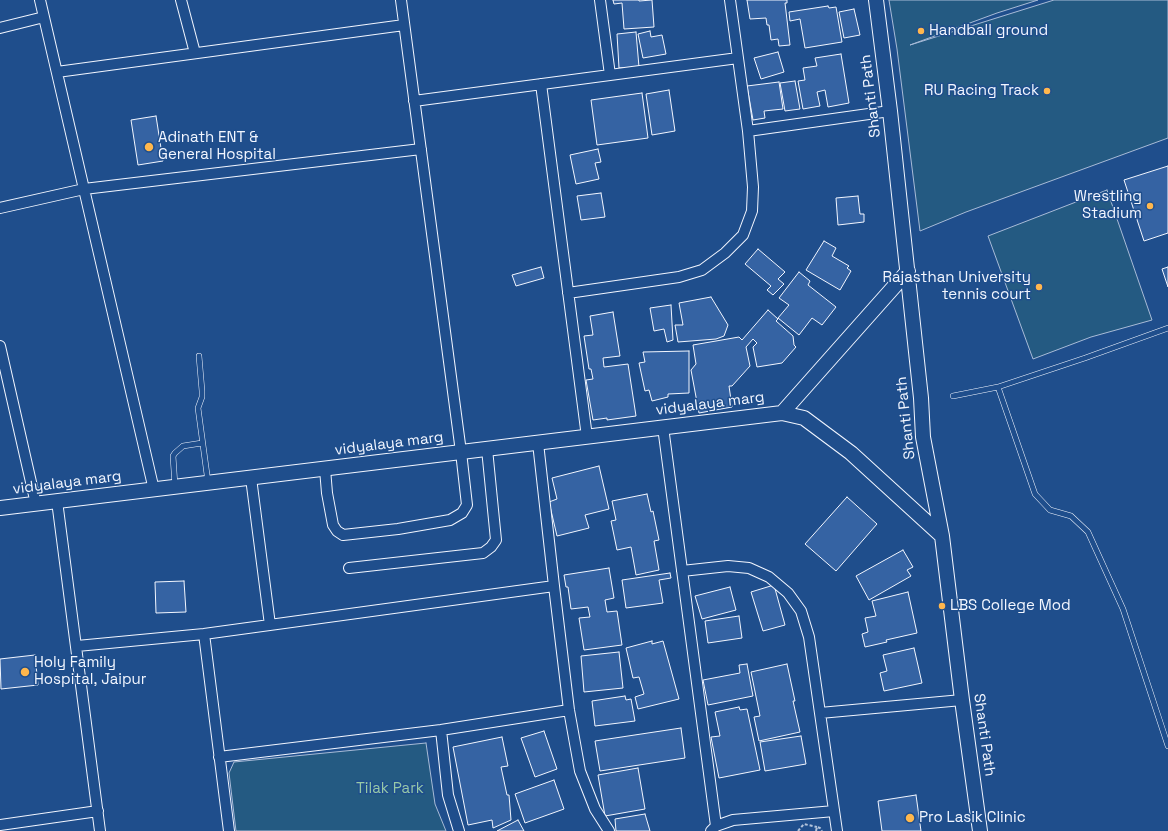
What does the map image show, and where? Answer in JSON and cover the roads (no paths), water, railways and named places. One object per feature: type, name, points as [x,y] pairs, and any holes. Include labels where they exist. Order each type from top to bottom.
[{"type":"street","points":[[40,0],[154,490]]},
{"type":"street","points":[[181,0],[195,53]]},
{"type":"street","points":[[325,469],[333,525],[337,531],[343,535],[398,529],[450,520],[462,513],[466,504],[461,452],[401,0]]},
{"type":"street","points":[[600,0],[610,75]]},
{"type":"street","points":[[568,293],[679,277],[702,270],[725,254],[743,235],[752,211],[754,187],[730,0]]},
{"type":"street","name":"Shanti Path","points":[[876,0],[908,271],[921,398],[923,437],[942,536],[980,831]]},
{"type":"street","points":[[0,28],[44,17]]},
{"type":"street","points":[[57,72],[404,25]]},
{"type":"street","points":[[414,101],[738,58]]},
{"type":"street","points":[[541,84],[587,437]]},
{"type":"street","points":[[748,132],[890,111]]},
{"type":"street","points":[[0,208],[84,189],[421,149]]},
{"type":"street","points":[[782,413],[908,271]]},
{"type":"street","points":[[0,346],[36,504]]},
{"type":"street","name":"vidyalaya marg","points":[[0,508],[782,413],[804,418],[851,453],[942,536]]},
{"type":"street","points":[[663,427],[714,828],[733,820],[834,811]]},
{"type":"street","points":[[538,443],[569,710],[580,771],[595,809],[609,831]]},
{"type":"street","points":[[349,568],[483,553],[491,547],[496,540],[487,449]]},
{"type":"street","points":[[252,478],[270,625]]},
{"type":"street","points":[[57,501],[100,831]]},
{"type":"street","points":[[682,571],[728,566],[749,568],[770,577],[788,593],[801,611],[809,638],[837,831]]},
{"type":"street","points":[[77,646],[204,634],[554,586]]},
{"type":"street","points":[[204,634],[229,831]]},
{"type":"street","points":[[820,714],[962,700]]},
{"type":"street","points":[[220,757],[441,730],[569,710]]},
{"type":"street","points":[[441,730],[448,794],[458,831]]},
{"type":"street","points":[[0,825],[98,811]]},
{"type":"lane","points":[[953,396],[998,387],[1168,328]]},
{"type":"lane","points":[[199,356],[202,397],[198,408],[208,483]]},
{"type":"lane","points":[[998,387],[1035,494],[1050,510],[1071,516],[1088,532],[1123,609],[1168,746]]},
{"type":"lane","points":[[175,487],[173,456],[183,446],[202,443]]},
{"type":"place","name":"Handball ground","points":[[921,31]]},
{"type":"place","name":"RU Racing Track","points":[[1047,91]]},
{"type":"place","name":"Adinath ENT & General Hospital","points":[[149,147]]},
{"type":"place","name":"Wrestling Stadium","points":[[1150,206]]},
{"type":"place","name":"Rajasthan University tennis court","points":[[1039,287]]},
{"type":"place","name":"LBS College Mod","points":[[942,606]]},
{"type":"place","name":"Holy Family Hospital, Jaipur","points":[[25,672]]},
{"type":"place","name":"Pro Lasik Clinic","points":[[910,818]]},
{"type":"park label","name":"Tilak Park","points":[[390,789]]}]
